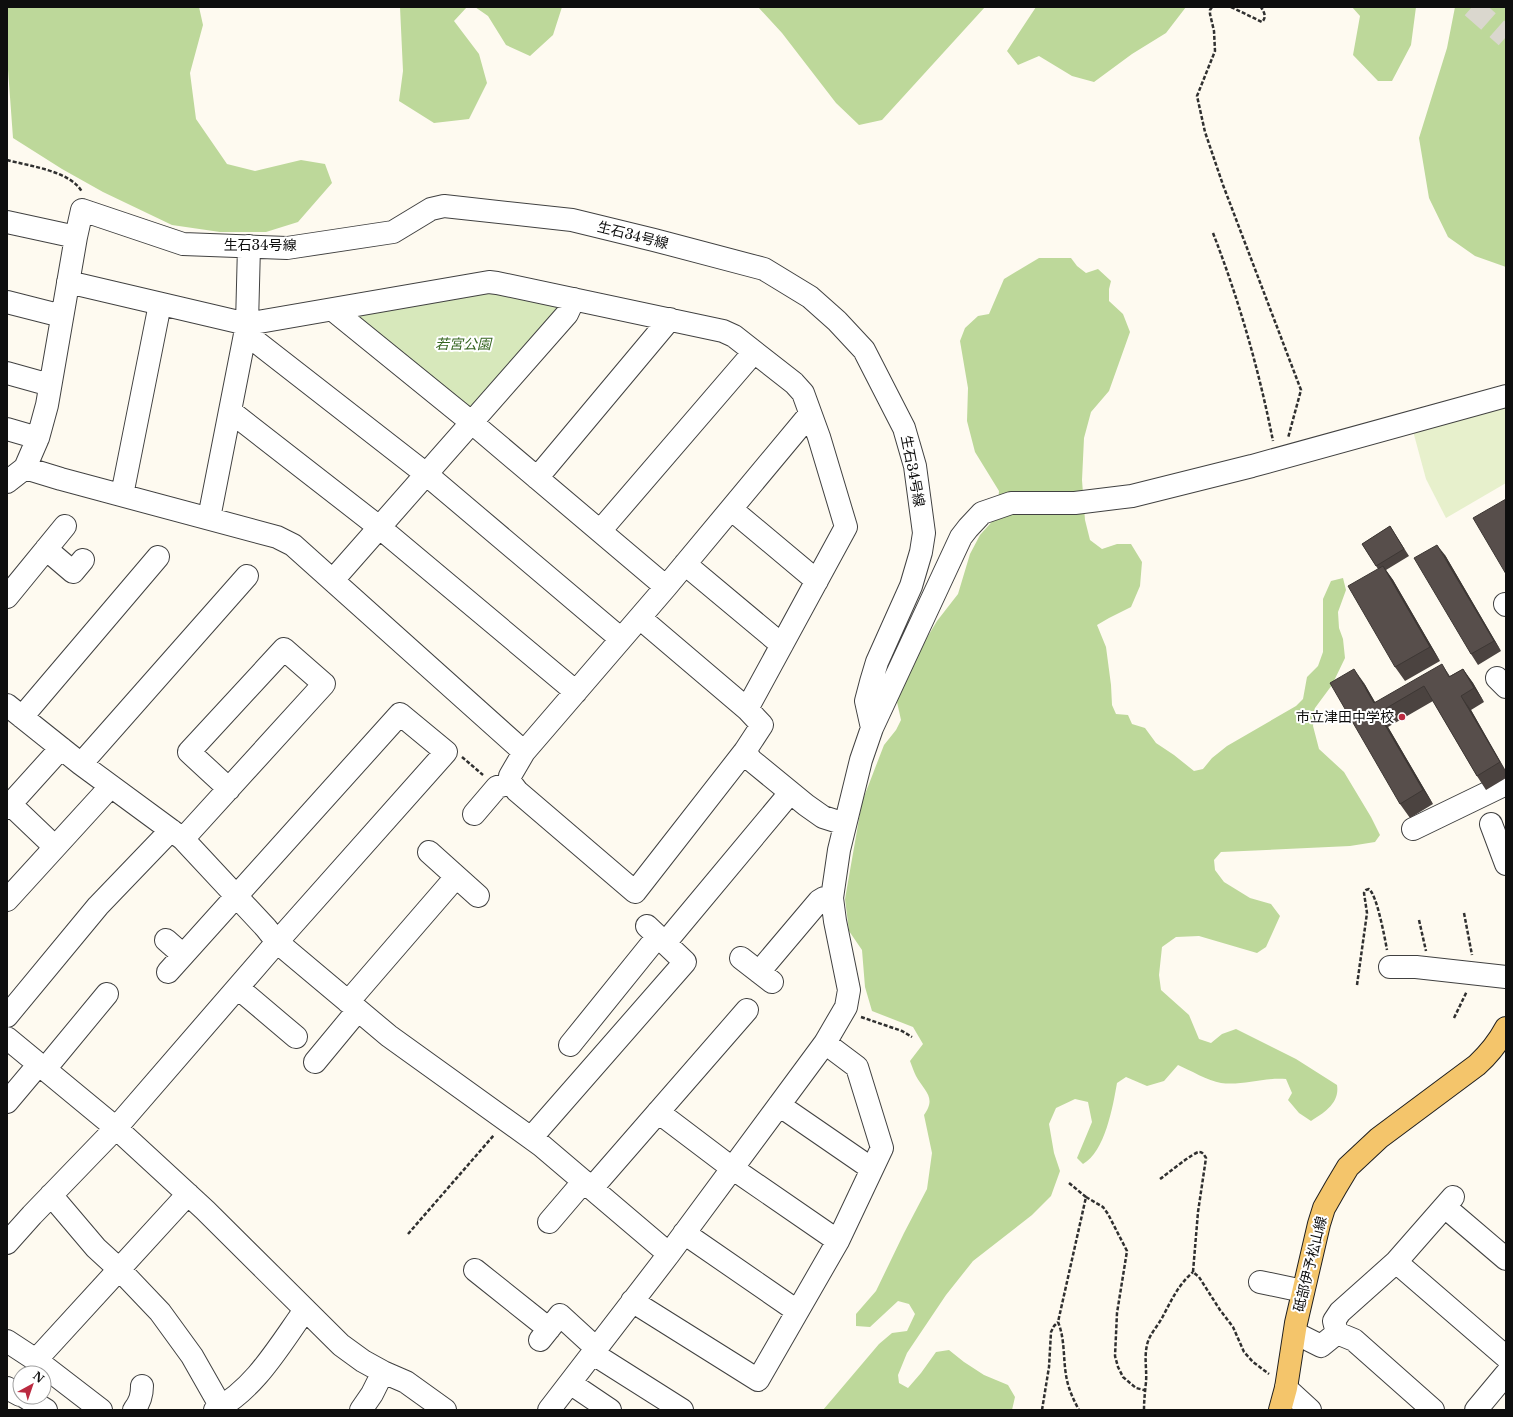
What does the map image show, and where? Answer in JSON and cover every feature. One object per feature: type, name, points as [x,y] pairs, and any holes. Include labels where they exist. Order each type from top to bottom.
[{"type":"main road","name":"砥部伊予松山線","points":[[1280,1410],[1287,1386],[1303,1292],[1319,1224],[1324,1208],[1348,1167],[1379,1138],[1477,1065],[1489,1054],[1500,1040],[1506,1028]]},
{"type":"street","name":"生石34号線","points":[[82,210],[183,244],[287,248],[393,232],[431,209],[444,206],[572,220],[764,269],[810,297],[837,321],[864,350],[904,428],[917,481],[924,533],[921,552],[911,586],[877,662],[866,701],[872,728]]},
{"type":"street","points":[[82,210],[47,405],[38,438],[13,475],[62,479],[278,537],[293,545],[524,752]]},
{"type":"street","points":[[7,222],[76,237]]},
{"type":"street","points":[[209,518],[246,328],[249,246]]},
{"type":"street","points":[[68,282],[160,304],[246,328],[426,474],[621,640]]},
{"type":"street","points":[[246,328],[333,310],[489,282],[723,331],[734,336],[794,383],[803,393],[820,438],[846,527],[747,709]]},
{"type":"street","points":[[333,580],[567,314],[574,299]]},
{"type":"street","points":[[7,302],[62,316]]},
{"type":"street","points":[[122,495],[160,304]]},
{"type":"street","points":[[333,310],[471,422],[666,587]]},
{"type":"street","points":[[537,478],[670,320]]},
{"type":"street","points":[[600,531],[754,352]]},
{"type":"street","points":[[7,373],[50,385]]},
{"type":"street","points":[[549,1410],[684,1233],[825,1044],[846,1007],[849,990],[835,921],[832,898],[839,850],[861,760],[872,728],[961,537],[982,513],[1011,503],[1075,502],[1132,496],[1280,459],[1506,396]]},
{"type":"street","points":[[230,411],[379,527],[576,692]]},
{"type":"street","points":[[474,814],[504,785],[524,752],[686,564],[810,414]]},
{"type":"street","points":[[7,429],[38,438]]},
{"type":"street","points":[[731,509],[817,581]]},
{"type":"street","points":[[7,598],[65,526]]},
{"type":"street","points":[[46,549],[73,572],[83,560]]},
{"type":"street","points":[[158,557],[11,708],[81,764],[177,835],[236,895],[277,942],[389,1036],[531,1138],[668,1254]]},
{"type":"street","points":[[686,564],[782,644]]},
{"type":"street","points":[[81,764],[247,576]]},
{"type":"street","points":[[504,785],[517,791],[635,892],[745,752],[762,725],[747,709],[640,618]]},
{"type":"street","points":[[7,1016],[98,906],[229,789],[324,684],[284,649],[189,752],[229,789]]},
{"type":"street","points":[[7,1243],[116,1128],[277,942],[446,752],[400,714],[168,972]]},
{"type":"street","points":[[55,847],[9,806],[61,748]]},
{"type":"street","points":[[745,752],[751,760],[806,805],[823,817],[845,824]]},
{"type":"street","points":[[1414,829],[1506,784]]},
{"type":"street","points":[[7,900],[111,786]]},
{"type":"street","points":[[570,1045],[657,935],[790,793]]},
{"type":"street","points":[[1492,824],[1506,864]]},
{"type":"street","points":[[429,852],[478,896]]},
{"type":"street","points":[[315,1062],[353,1006],[456,877]]},
{"type":"street","points":[[741,958],[765,977],[819,901],[824,898],[832,898]]},
{"type":"street","points":[[531,1138],[685,962],[657,935]]},
{"type":"street","points":[[166,940],[183,955]]},
{"type":"street","points":[[1390,967],[1431,969],[1506,977]]},
{"type":"street","points":[[238,988],[296,1037]]},
{"type":"street","points":[[7,1102],[42,1067],[107,994]]},
{"type":"street","points":[[549,1222],[588,1185],[658,1112],[747,1010]]},
{"type":"street","points":[[7,1038],[116,1128],[188,1194],[341,1345],[363,1361],[406,1382],[445,1410]]},
{"type":"street","points":[[632,1301],[758,1380],[838,1241],[882,1148],[857,1067],[825,1044]]},
{"type":"street","points":[[779,1105],[872,1169]]},
{"type":"street","points":[[658,1112],[732,1168],[838,1241]]},
{"type":"street","points":[[36,1360],[188,1194]]},
{"type":"street","points":[[51,1195],[96,1248],[119,1269],[160,1312],[179,1336],[192,1356],[218,1408],[241,1393],[255,1378],[305,1310]]},
{"type":"street","points":[[1337,1333],[1334,1321],[1340,1312],[1396,1262],[1449,1202],[1506,1259]]},
{"type":"street","points":[[684,1233],[797,1311]]},
{"type":"street","points":[[1396,1262],[1506,1357]]},
{"type":"street","points":[[478,1279],[545,1335],[560,1315],[594,1350],[672,1407]]},
{"type":"street","points":[[1260,1282],[1303,1292]]},
{"type":"street","points":[[1295,1333],[1321,1346],[1337,1333]]},
{"type":"street","points":[[1337,1333],[1354,1340],[1433,1410]]},
{"type":"street","points":[[7,1341],[36,1360],[101,1410]]},
{"type":"street","points":[[362,1410],[383,1372]]},
{"type":"street","points":[[1476,1410],[1506,1374]]},
{"type":"street","points":[[570,1383],[610,1410]]},
{"type":"street","points":[[134,1410],[140,1403],[142,1386]]},
{"type":"street","points":[[1287,1386],[1310,1410]]},
{"type":"path","points":[[1212,7],[1210,14],[1214,31],[1215,51],[1197,96],[1205,132],[1226,192],[1301,390],[1280,459]]},
{"type":"path","points":[[1232,7],[1262,22],[1265,19],[1265,14],[1261,7]]},
{"type":"path","points":[[7,160],[57,173],[72,180],[79,186],[84,195],[82,210]]},
{"type":"path","points":[[1213,233],[1230,277],[1252,350],[1280,459]]},
{"type":"path","points":[[446,752],[452,749],[504,785]]},
{"type":"path","points":[[1357,985],[1368,913],[1364,893],[1369,889],[1373,894],[1384,930],[1390,967]]},
{"type":"path","points":[[1419,920],[1431,969]]},
{"type":"path","points":[[846,1007],[857,1015],[868,1020],[902,1030],[912,1037]]},
{"type":"path","points":[[408,1234],[507,1121]]},
{"type":"path","points":[[1144,1410],[1147,1345],[1151,1334],[1162,1318],[1179,1286],[1193,1272],[1198,1212],[1206,1158],[1199,1152],[1193,1153],[1180,1165],[1160,1179]]},
{"type":"path","points":[[1069,1183],[1086,1197],[1103,1207],[1127,1252],[1117,1313],[1115,1356],[1123,1377],[1136,1388],[1144,1390]]},
{"type":"path","points":[[1042,1410],[1049,1367],[1051,1332],[1058,1322],[1086,1197]]},
{"type":"path","points":[[1193,1272],[1199,1277],[1220,1310],[1233,1326],[1238,1340],[1249,1357],[1263,1370],[1287,1386]]},
{"type":"path","points":[[1058,1322],[1061,1330],[1069,1389],[1079,1410]]},
{"type":"green space","points":[[7,7],[199,7],[203,25],[190,73],[196,119],[227,164],[255,171],[301,160],[325,164],[332,183],[298,222],[266,232],[220,232],[172,225],[103,192],[62,169],[13,138],[7,56]]},
{"type":"green space","points":[[400,7],[467,7],[454,21],[479,54],[487,83],[469,119],[434,123],[399,101],[403,71]]},
{"type":"green space","points":[[475,7],[562,7],[553,35],[530,56],[506,45],[488,16]]},
{"type":"green space","points":[[758,7],[985,7],[882,120],[859,125],[836,103],[782,33]]},
{"type":"green space","points":[[1036,7],[1186,7],[1166,33],[1132,54],[1094,82],[1072,76],[1039,56],[1018,65],[1007,51]]},
{"type":"green space","points":[[1352,7],[1416,7],[1411,45],[1392,81],[1378,81],[1353,55],[1360,16]]},
{"type":"green space","points":[[1455,7],[1506,7],[1506,267],[1475,256],[1448,237],[1429,198],[1419,138],[1447,48]]},
{"type":"green space","points":[[1039,258],[1071,258],[1077,266],[1086,273],[1098,269],[1111,281],[1109,301],[1123,314],[1130,332],[1109,391],[1091,412],[1084,438],[1082,480],[1085,520],[1090,540],[1102,549],[1117,544],[1131,544],[1142,562],[1140,586],[1131,607],[1097,625],[1106,647],[1112,705],[1116,714],[1128,715],[1132,724],[1145,728],[1156,743],[1194,771],[1203,769],[1212,758],[1227,746],[1296,706],[1303,699],[1307,677],[1318,666],[1323,652],[1323,599],[1331,581],[1343,578],[1346,590],[1338,612],[1339,628],[1343,639],[1345,658],[1332,685],[1315,708],[1313,726],[1319,749],[1344,772],[1380,835],[1375,842],[1350,846],[1221,852],[1214,860],[1215,870],[1224,882],[1250,898],[1271,904],[1280,916],[1266,947],[1257,953],[1199,936],[1176,937],[1162,947],[1159,975],[1161,990],[1189,1015],[1199,1039],[1211,1043],[1222,1034],[1236,1029],[1296,1059],[1337,1085],[1336,1097],[1334,1102],[1326,1111],[1311,1121],[1299,1113],[1288,1100],[1292,1093],[1286,1079],[1270,1079],[1229,1084],[1221,1083],[1205,1078],[1178,1065],[1164,1081],[1147,1086],[1126,1077],[1117,1083],[1107,1128],[1097,1150],[1091,1158],[1083,1164],[1077,1158],[1092,1122],[1088,1102],[1075,1099],[1056,1108],[1049,1124],[1054,1153],[1060,1171],[1051,1196],[1032,1215],[973,1261],[946,1295],[907,1353],[898,1375],[899,1383],[908,1388],[936,1352],[949,1350],[984,1375],[1008,1385],[1015,1397],[1012,1410],[823,1410],[879,1344],[892,1333],[907,1331],[915,1314],[909,1304],[898,1301],[870,1327],[856,1326],[856,1314],[876,1291],[927,1189],[932,1153],[924,1115],[928,1109],[928,1094],[916,1076],[910,1061],[923,1044],[913,1027],[872,1011],[865,987],[862,950],[849,931],[845,899],[862,802],[884,745],[896,730],[901,720],[897,702],[910,666],[937,621],[958,594],[970,554],[980,535],[997,516],[999,491],[975,452],[967,421],[968,388],[960,341],[965,328],[978,316],[989,314],[1004,279]]},
{"type":"green space","name":"若宮公園","points":[[467,290],[557,302],[559,314],[469,416],[349,318],[353,309]]},
{"type":"green space","points":[[1506,403],[1506,483],[1446,518],[1426,479],[1413,431]]},
{"type":"building","points":[[1506,499],[1506,574],[1473,518]]},
{"type":"building","points":[[1390,526],[1404,549],[1376,566],[1362,544]]},
{"type":"building","points":[[1437,545],[1494,641],[1471,654],[1414,558]]},
{"type":"building","points":[[1383,566],[1430,647],[1395,667],[1348,586]]},
{"type":"building","points":[[1442,664],[1449,677],[1463,669],[1474,688],[1461,696],[1500,762],[1477,776],[1424,686],[1378,713],[1423,790],[1400,804],[1330,683],[1354,669],[1374,703]]},
{"type":"tunnel","points":[[1472,7],[1506,37]]},
{"type":"place","name":"市立津田中学校","points":[[1402,717]]}]
